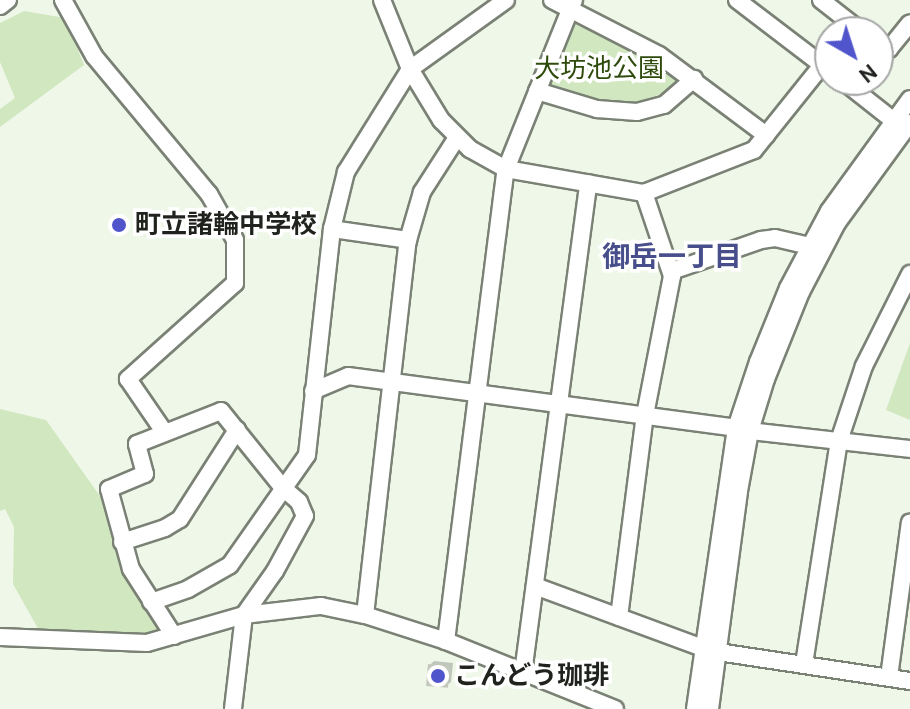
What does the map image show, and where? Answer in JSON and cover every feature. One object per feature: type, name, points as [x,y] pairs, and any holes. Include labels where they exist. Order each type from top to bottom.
[{"type":"street","points":[[0,6],[8,0]]},
{"type":"street","points":[[63,0],[94,56],[209,194],[235,240],[235,283],[128,379],[165,433]]},
{"type":"street","points":[[382,0],[410,69],[456,139],[506,169],[644,193],[747,154],[814,81]]},
{"type":"street","points":[[151,602],[218,575],[230,565],[307,455],[332,229],[342,185],[353,159],[410,69],[506,0]]},
{"type":"street","points":[[552,0],[572,4],[659,55],[766,135]]},
{"type":"street","points":[[747,3],[814,58]]},
{"type":"street","points":[[446,641],[506,169],[572,4]]},
{"type":"street","points":[[894,43],[910,23]]},
{"type":"street","points":[[537,91],[597,109],[637,112],[664,105],[694,79]]},
{"type":"street","points":[[864,96],[905,126]]},
{"type":"street","points":[[743,430],[820,254],[856,194],[905,126],[910,99]]},
{"type":"street","points":[[695,709],[711,650],[743,430],[768,334],[809,246],[850,179],[905,126]]},
{"type":"street","points":[[365,615],[408,240],[422,192],[456,139]]},
{"type":"street","points":[[523,673],[588,183]]},
{"type":"street","points":[[619,617],[645,415],[672,271],[644,193]]},
{"type":"street","points":[[332,229],[408,240]]},
{"type":"street","points":[[672,271],[761,240],[775,238],[809,246]]},
{"type":"street","points":[[804,664],[839,441],[864,366],[910,274]]},
{"type":"street","points":[[313,391],[348,376],[477,396],[910,449]]},
{"type":"street","points":[[174,636],[131,569],[109,489],[145,474],[137,444],[221,411],[282,487],[299,502],[305,516],[275,571],[244,615],[233,709]]},
{"type":"street","points":[[122,542],[165,528],[180,519],[237,430]]},
{"type":"street","points":[[889,677],[910,522]]},
{"type":"street","points":[[535,586],[711,650],[910,681]]},
{"type":"street","points":[[0,637],[123,644],[174,636],[244,615],[321,606],[365,615],[446,641],[611,708]]},
{"type":"street","points":[[710,709],[711,650]]},
{"type":"green space","points":[[24,11],[65,18],[84,65],[0,127],[0,109],[15,98],[0,62],[0,23]]},
{"type":"green space","name":"大坊池公園","points":[[576,22],[684,78],[669,91],[626,106],[597,103],[546,87]]},
{"type":"green space","points":[[910,343],[910,420],[886,410]]},
{"type":"green space","points":[[0,409],[46,420],[107,506],[161,626],[159,632],[131,636],[40,632],[13,584],[14,527],[5,509],[0,511]]},
{"type":"building","name":"こんどう珈琲","points":[[428,664],[450,666],[448,688],[426,686]]},
{"type":"place","name":"町立諸輪中学校","points":[[119,225]]},
{"type":"place","name":"こんどう珈琲","points":[[438,676]]},
{"type":"district","name":"御岳一丁目","points":[[672,256]]}]
